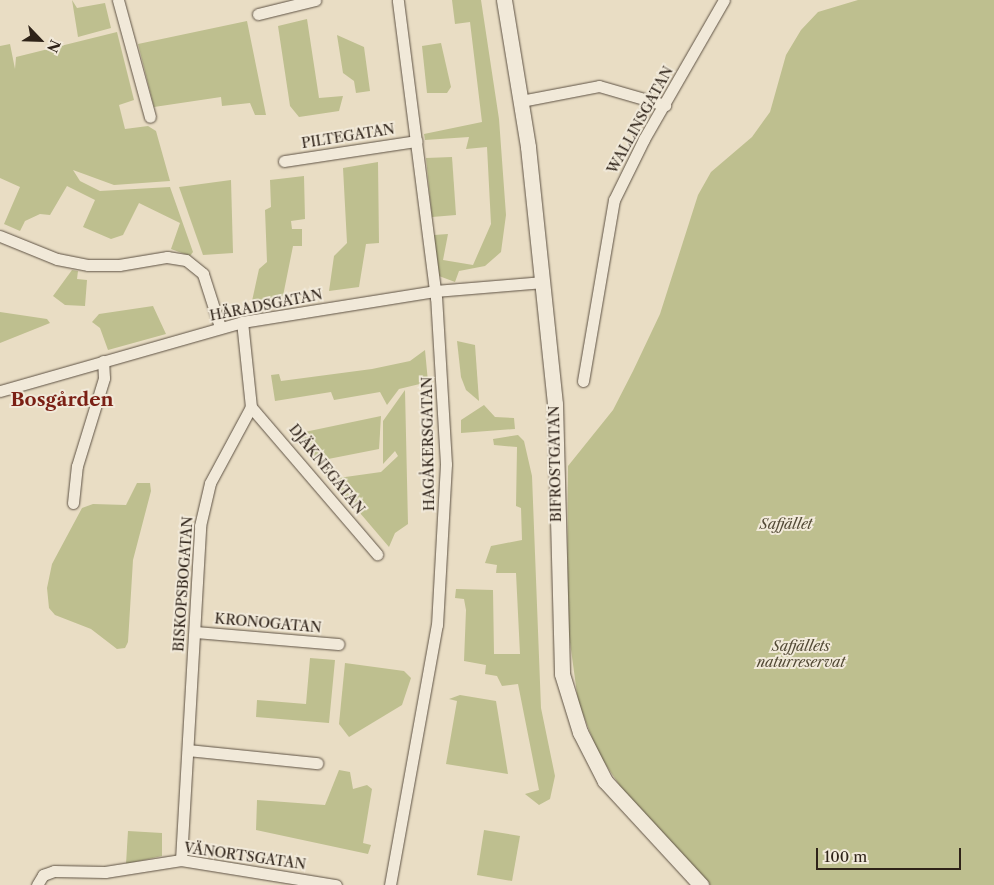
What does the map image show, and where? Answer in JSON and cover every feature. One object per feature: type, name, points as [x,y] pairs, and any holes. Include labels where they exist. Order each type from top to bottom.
[{"type":"main road","name":"BIFROSTGATAN","points":[[504,0],[521,101],[544,282],[555,404],[558,647],[567,694],[605,781],[701,885]]},
{"type":"street","points":[[118,0],[150,117]]},
{"type":"street","points":[[258,14],[315,0]]},
{"type":"street","name":"HAGÅKERSGATAN","points":[[390,885],[432,652],[444,548],[445,408],[435,291],[398,0]]},
{"type":"street","name":"WALLINSGATAN","points":[[583,381],[614,200],[724,0]]},
{"type":"street","points":[[521,101],[599,86],[665,105]]},
{"type":"street","name":"PILTEGATAN","points":[[284,161],[416,141]]},
{"type":"street","points":[[0,236],[50,257],[88,265],[119,265],[167,257],[186,260],[203,274],[220,327]]},
{"type":"street","name":"HÄRADSGATAN","points":[[0,391],[242,322],[435,291],[544,282]]},
{"type":"street","points":[[242,322],[251,407]]},
{"type":"street","points":[[73,502],[77,466],[104,378],[103,361]]},
{"type":"street","name":"DJÄKNEGATAN","points":[[251,407],[377,554]]},
{"type":"street","name":"BISKOPSBOGATAN","points":[[181,860],[205,499],[251,407]]},
{"type":"street","name":"KRONOGATAN","points":[[195,632],[339,644]]},
{"type":"street","points":[[188,750],[317,763]]},
{"type":"street","name":"VÄNORTSGATAN","points":[[37,885],[43,875],[54,871],[105,872],[181,860],[336,885]]},
{"type":"green space","points":[[72,0],[77,8],[105,3],[111,28],[78,37]]},
{"type":"green space","points":[[452,0],[481,0],[499,119],[506,215],[501,252],[485,266],[459,271],[455,282],[439,276],[434,235],[448,234],[443,260],[473,265],[491,224],[487,147],[466,149],[469,137],[425,140],[424,134],[482,122],[470,22],[455,24]]},
{"type":"green space","name":"Safjället","points":[[858,0],[994,0],[994,885],[709,885],[630,801],[598,753],[578,701],[567,620],[568,466],[613,410],[633,371],[660,314],[698,195],[711,172],[752,137],[770,112],[786,55],[801,30],[818,12]]},
{"type":"green space","points":[[307,19],[319,98],[343,96],[339,111],[299,117],[290,106],[278,26]]},
{"type":"green space","points":[[247,21],[266,115],[255,115],[250,103],[222,106],[221,97],[154,107],[138,44]]},
{"type":"green space","points":[[117,32],[134,100],[119,105],[125,129],[148,126],[156,131],[170,181],[114,185],[73,170],[80,181],[100,191],[170,187],[193,252],[190,256],[171,249],[180,223],[139,203],[123,235],[111,239],[83,227],[95,200],[67,186],[50,215],[40,214],[25,221],[20,231],[4,224],[20,187],[0,178],[0,46],[10,44],[15,69],[16,57]]},
{"type":"green space","points":[[337,35],[364,47],[370,91],[356,93],[354,81],[343,73]]},
{"type":"green space","points":[[441,43],[451,87],[447,93],[427,93],[422,46]]},
{"type":"green space","points":[[452,157],[456,215],[432,217],[426,158]]},
{"type":"green space","points":[[378,162],[379,243],[366,244],[359,287],[329,291],[334,256],[347,243],[343,168]]},
{"type":"green space","points":[[304,176],[305,219],[291,221],[292,229],[302,229],[302,246],[293,246],[283,296],[252,301],[259,269],[267,262],[265,210],[271,207],[270,180]]},
{"type":"green space","points":[[231,180],[233,253],[203,255],[179,187]]},
{"type":"green space","points":[[72,270],[78,271],[77,279],[87,280],[85,306],[65,305],[53,296]]},
{"type":"green space","points":[[153,306],[166,334],[108,350],[100,328],[92,322],[99,314]]},
{"type":"green space","points":[[0,312],[47,319],[50,323],[0,343]]},
{"type":"green space","points":[[457,341],[475,345],[479,401],[466,390],[461,377]]},
{"type":"green space","points":[[425,350],[428,382],[399,389],[387,405],[380,392],[334,400],[331,392],[275,401],[271,375],[279,374],[281,381],[372,369],[410,361]]},
{"type":"green space","points":[[405,390],[408,524],[395,533],[389,547],[331,479],[381,472],[398,456],[395,451],[383,464],[383,421]]},
{"type":"green space","points":[[484,405],[495,417],[514,418],[515,429],[461,433],[461,420]]},
{"type":"green space","points":[[381,416],[379,449],[318,461],[295,434]]},
{"type":"green space","points":[[518,435],[524,441],[532,476],[541,708],[555,776],[550,799],[539,805],[525,794],[539,790],[518,684],[502,686],[497,676],[485,674],[486,665],[464,661],[466,610],[464,599],[455,598],[456,589],[493,590],[494,654],[520,654],[516,573],[496,573],[497,565],[485,563],[491,546],[522,540],[521,508],[516,506],[517,447],[494,445],[493,439]]},
{"type":"green space","points":[[137,483],[150,483],[151,491],[133,560],[128,642],[125,648],[117,649],[91,629],[55,615],[49,608],[47,588],[52,564],[82,508],[93,504],[126,505]]},
{"type":"green space","points":[[310,658],[335,660],[329,723],[256,717],[257,700],[306,704]]},
{"type":"green space","points":[[345,663],[404,671],[411,678],[402,705],[349,737],[339,724]]},
{"type":"green space","points":[[460,695],[496,701],[508,774],[446,764],[457,701],[449,699]]},
{"type":"green space","points":[[339,770],[350,772],[353,789],[367,785],[372,789],[363,843],[371,845],[368,854],[256,830],[257,800],[325,805]]},
{"type":"green space","points":[[484,830],[520,836],[512,881],[477,875]]},
{"type":"green space","points":[[128,831],[162,833],[162,856],[126,864]]},
{"type":"district","name":"Bosgården","points":[[62,400]]},
{"type":"park label","name":"Safjällets naturreservat","points":[[801,654]]}]
